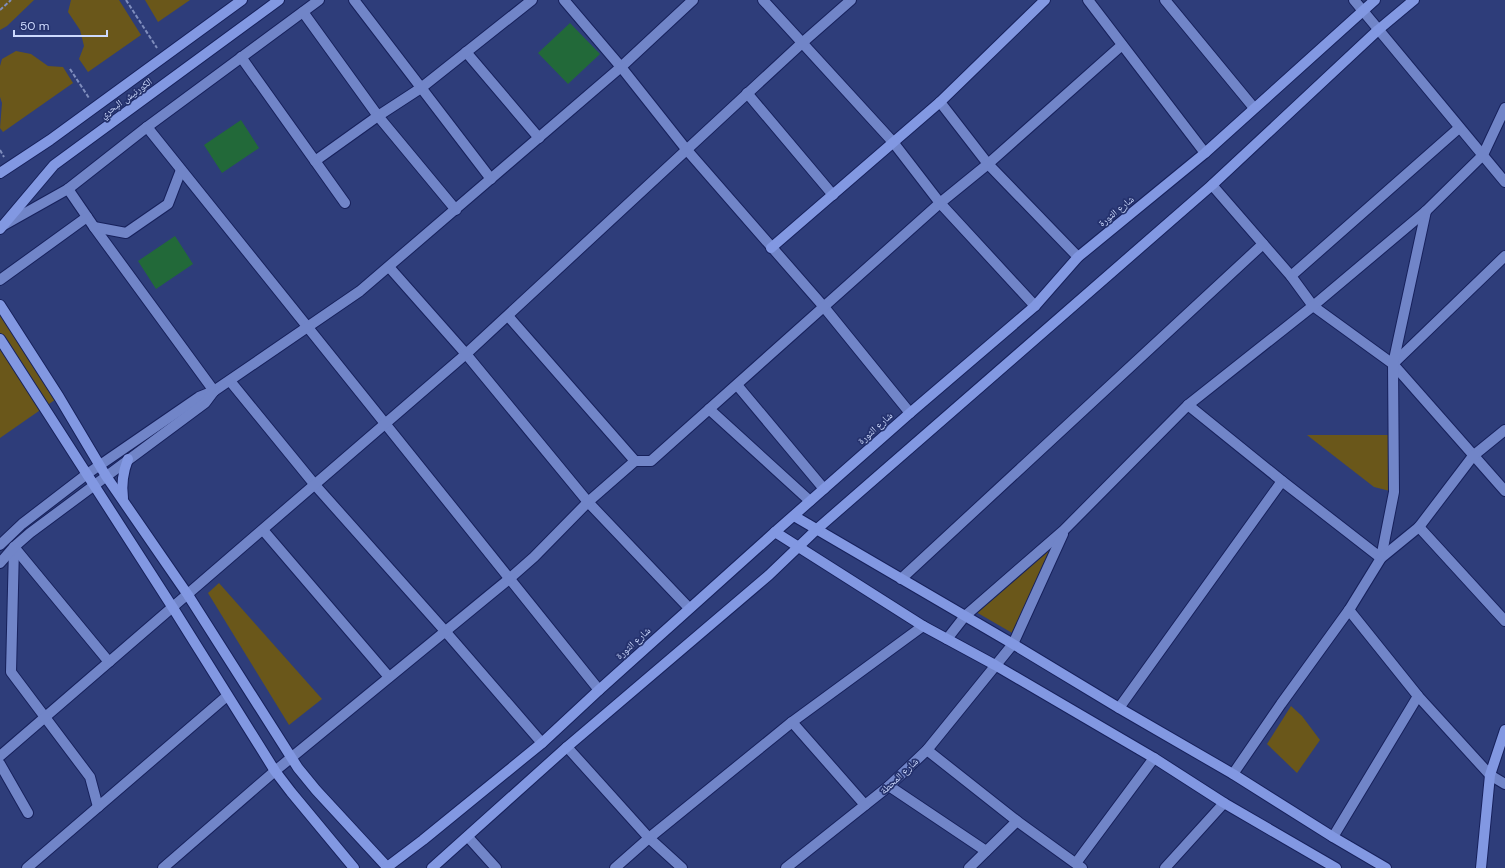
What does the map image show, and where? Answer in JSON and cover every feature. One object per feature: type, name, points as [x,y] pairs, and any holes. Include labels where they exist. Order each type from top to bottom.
[{"type":"main road","name":"الكورنيش البحري","points":[[0,173],[50,140],[242,0]]},
{"type":"main road","name":"الكورنيش البحري","points":[[1,228],[54,165],[279,0]]},
{"type":"main road","points":[[771,248],[940,102],[1045,0]]},
{"type":"main road","name":"شارع الثورة","points":[[387,868],[542,743],[689,608],[910,413],[1035,306],[1078,257],[1205,153],[1375,0]]},
{"type":"main road","points":[[432,868],[567,747],[769,575],[816,530],[1212,185],[1378,30],[1414,0]]},
{"type":"main road","points":[[0,304],[59,397],[106,476],[188,595],[298,768],[387,868]]},
{"type":"main road","points":[[20,336],[2,342],[173,608],[275,771],[354,868]]},
{"type":"main road","points":[[123,500],[122,483],[128,459]]},
{"type":"main road","points":[[794,516],[1233,774],[1333,837],[1386,868]]},
{"type":"main road","points":[[775,532],[923,626],[1154,758],[1319,863],[1336,868]]},
{"type":"main road","points":[[1481,868],[1490,775],[1505,730]]},
{"type":"street","points":[[1,228],[68,189],[147,127],[319,0]]},
{"type":"street","points":[[354,0],[491,179]]},
{"type":"street","points":[[315,161],[378,116],[421,88],[532,0]]},
{"type":"street","points":[[564,0],[621,67],[686,149],[824,307],[910,413]]},
{"type":"street","points":[[763,0],[893,142],[940,203],[1035,306]]},
{"type":"street","points":[[0,756],[466,354],[802,42],[851,0]]},
{"type":"street","points":[[1088,0],[1205,153]]},
{"type":"street","points":[[1164,0],[1254,108]]},
{"type":"street","points":[[1354,0],[1505,182]]},
{"type":"street","points":[[0,545],[22,524],[87,474],[199,397],[214,391],[230,381],[360,292],[621,67],[686,2]]},
{"type":"street","points":[[303,12],[378,116],[456,210]]},
{"type":"street","points":[[163,868],[275,771],[509,579],[534,557],[588,502],[635,461],[651,461],[940,203],[988,164],[1122,45]]},
{"type":"street","points":[[466,52],[538,138]]},
{"type":"street","points":[[241,57],[345,203]]},
{"type":"street","points":[[747,93],[833,195]]},
{"type":"street","points":[[940,102],[988,164],[1078,257]]},
{"type":"street","points":[[947,639],[965,616],[1064,530],[1188,405],[1313,306],[1426,211],[1482,156],[1505,108]]},
{"type":"street","points":[[147,127],[599,690]]},
{"type":"street","points":[[1290,276],[1459,128]]},
{"type":"street","points":[[94,227],[126,233],[168,204],[181,170]]},
{"type":"street","points":[[1212,185],[1290,276],[1313,306],[1393,364],[1505,490]]},
{"type":"street","points":[[68,189],[214,391]]},
{"type":"street","points":[[1381,558],[1394,492],[1393,364],[1426,211]]},
{"type":"street","points":[[0,280],[87,217]]},
{"type":"street","points":[[901,579],[1263,244]]},
{"type":"street","points":[[1393,364],[1505,256]]},
{"type":"street","points":[[389,268],[466,354],[588,502],[689,608]]},
{"type":"street","points":[[508,316],[635,461]]},
{"type":"street","points":[[230,381],[315,485],[542,743]]},
{"type":"street","points":[[737,385],[824,489]]},
{"type":"street","points":[[0,563],[14,547],[94,484],[205,404],[214,391]]},
{"type":"street","points":[[1188,405],[1381,558]]},
{"type":"street","points":[[709,409],[810,501]]},
{"type":"street","points":[[1233,774],[1281,704],[1349,610],[1381,558],[1419,527],[1474,456],[1505,430]]},
{"type":"street","points":[[1119,708],[1282,481]]},
{"type":"street","points":[[1419,527],[1505,621]]},
{"type":"street","points":[[263,530],[389,678]]},
{"type":"street","name":"شارع المحطة","points":[[786,868],[889,786],[927,750],[1013,644],[1064,530]]},
{"type":"street","points":[[14,547],[109,662]]},
{"type":"street","points":[[14,547],[11,672],[90,777],[98,807]]},
{"type":"street","points":[[1349,610],[1418,696],[1490,775],[1505,784]]},
{"type":"street","points":[[615,868],[649,838],[792,722],[923,626]]},
{"type":"street","points":[[27,868],[227,696]]},
{"type":"street","points":[[1333,837],[1418,696]]},
{"type":"street","points":[[792,722],[865,805]]},
{"type":"street","points":[[567,747],[649,838],[682,868]]},
{"type":"street","points":[[927,750],[1017,821],[1079,865],[1154,758]]},
{"type":"street","points":[[0,764],[28,813]]},
{"type":"street","points":[[889,786],[986,851]]},
{"type":"street","points":[[1165,868],[1224,803]]},
{"type":"street","points":[[969,868],[1017,821]]},
{"type":"street","points":[[468,837],[496,868]]},
{"type":"path","points":[[0,10],[11,0]]},
{"type":"path","points":[[126,0],[163,57]]},
{"type":"path","points":[[70,69],[95,107]]},
{"type":"shaded area","points":[[0,0],[34,0],[7,26],[0,30]]},
{"type":"shaded area","points":[[71,0],[119,0],[141,35],[88,72],[79,59],[84,46],[80,30],[68,12]]},
{"type":"shaded area","points":[[145,0],[190,0],[158,22]]},
{"type":"shaded area","points":[[16,51],[31,54],[48,66],[63,67],[73,83],[3,132],[0,128],[2,103],[0,97],[0,66],[2,59]]},
{"type":"shaded area","points":[[0,305],[59,397],[0,438]]},
{"type":"shaded area","points":[[1307,435],[1393,435],[1394,492],[1374,487]]},
{"type":"shaded area","points":[[1055,545],[1014,634],[976,612]]},
{"type":"shaded area","points":[[219,583],[322,699],[289,725],[208,593]]},
{"type":"shaded area","points":[[1291,706],[1302,716],[1320,740],[1297,773],[1267,744]]},
{"type":"building","points":[[570,23],[600,54],[568,84],[538,53]]},
{"type":"building","points":[[241,120],[259,148],[222,173],[204,145]]},
{"type":"building","points":[[175,236],[193,264],[156,289],[138,261]]}]
